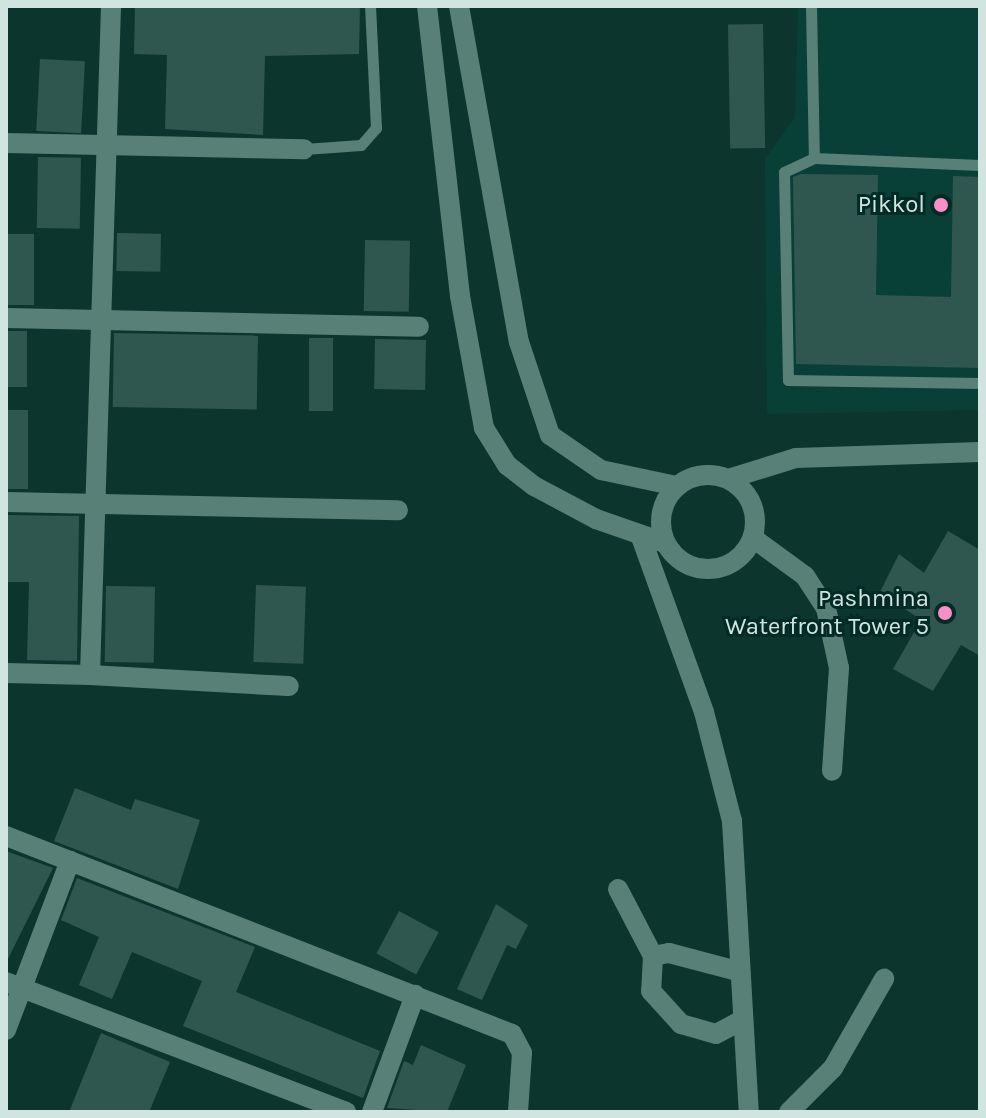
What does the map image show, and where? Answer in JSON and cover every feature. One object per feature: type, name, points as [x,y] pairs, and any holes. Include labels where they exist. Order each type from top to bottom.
[{"type":"street","points":[[90,675],[98,504],[100,321],[110,145],[111,6]]},
{"type":"street","points":[[427,6],[460,296],[484,428],[507,465],[534,486],[641,537],[665,543],[687,564],[718,568],[753,538],[753,507],[728,479]]},
{"type":"street","points":[[459,6],[519,342],[550,435],[601,470],[676,486],[705,474],[728,479],[796,458],[980,452]]},
{"type":"street","points":[[6,143],[304,149]]},
{"type":"street","points":[[6,318],[419,327]]},
{"type":"street","points":[[665,543],[661,512],[676,486]]},
{"type":"street","points":[[6,502],[398,510]]},
{"type":"street","points":[[641,537],[704,712],[732,821],[749,1112]]},
{"type":"street","points":[[753,538],[805,576],[826,608],[839,668],[832,771]]},
{"type":"street","points":[[6,673],[289,686]]},
{"type":"street","points":[[6,836],[512,1034],[522,1053],[518,1112]]},
{"type":"street","points":[[6,1030],[14,985],[70,861]]},
{"type":"street","points":[[618,889],[653,956],[651,991],[681,1024],[716,1034],[742,1020]]},
{"type":"street","points":[[653,956],[669,953],[741,972]]},
{"type":"street","points":[[789,1112],[833,1068],[884,979]]},
{"type":"street","points":[[14,985],[346,1112]]},
{"type":"street","points":[[372,1112],[415,995]]},
{"type":"lane","points":[[304,149],[361,145],[372,137],[370,6]]},
{"type":"lane","points":[[811,6],[814,158]]},
{"type":"lane","points":[[980,165],[814,158],[784,172],[788,380],[980,383]]},
{"type":"shaded area","points":[[798,6],[980,6],[980,410],[767,414],[765,159],[795,117]]},
{"type":"building","points":[[135,6],[360,6],[359,54],[265,56],[263,135],[165,129],[167,55],[134,54]]},
{"type":"building","points":[[763,24],[765,148],[730,149],[728,25]]},
{"type":"building","points":[[40,59],[85,61],[81,133],[36,131]]},
{"type":"building","points":[[38,157],[81,158],[80,229],[37,228]]},
{"type":"building","points":[[801,174],[878,175],[876,295],[951,297],[953,176],[980,177],[980,368],[796,364],[793,177]]},
{"type":"building","points":[[117,233],[161,234],[160,272],[116,271]]},
{"type":"building","points":[[6,234],[34,234],[34,305],[6,305]]},
{"type":"building","points":[[365,240],[410,241],[409,312],[364,311]]},
{"type":"building","points":[[6,331],[27,331],[27,387],[6,387]]},
{"type":"building","points":[[114,333],[258,336],[257,410],[113,407]]},
{"type":"building","points":[[309,338],[333,338],[333,411],[309,411]]},
{"type":"building","points":[[375,339],[426,340],[425,390],[374,389]]},
{"type":"building","points":[[6,410],[28,410],[28,489],[6,489]]},
{"type":"building","points":[[6,515],[79,516],[77,661],[27,660],[29,582],[6,582]]},
{"type":"building","name":"Pashmina Waterfront Tower 5","points":[[948,531],[980,550],[980,656],[961,645],[933,691],[893,669],[921,620],[880,592],[899,554],[924,573]]},
{"type":"building","points":[[256,585],[306,587],[303,664],[253,662]]},
{"type":"building","points":[[106,586],[155,587],[154,663],[105,662]]},
{"type":"building","points":[[75,788],[131,810],[135,799],[200,820],[178,889],[54,841]]},
{"type":"building","points":[[6,851],[53,868],[7,961],[6,961]]},
{"type":"building","points":[[77,878],[255,947],[236,992],[380,1051],[363,1098],[183,1026],[202,981],[132,952],[112,999],[79,985],[99,937],[61,920]]},
{"type":"building","points":[[496,904],[528,925],[516,949],[507,945],[482,1000],[457,989]]},
{"type":"building","points":[[399,911],[439,932],[416,975],[376,953]]},
{"type":"building","points":[[101,1033],[170,1062],[149,1112],[69,1112]]},
{"type":"building","points":[[421,1045],[466,1065],[447,1112],[387,1108],[404,1061],[413,1065]]},
{"type":"place","name":"Pikkol","points":[[941,205]]},
{"type":"place","name":"Pashmina Waterfront Tower 5","points":[[945,613]]}]
